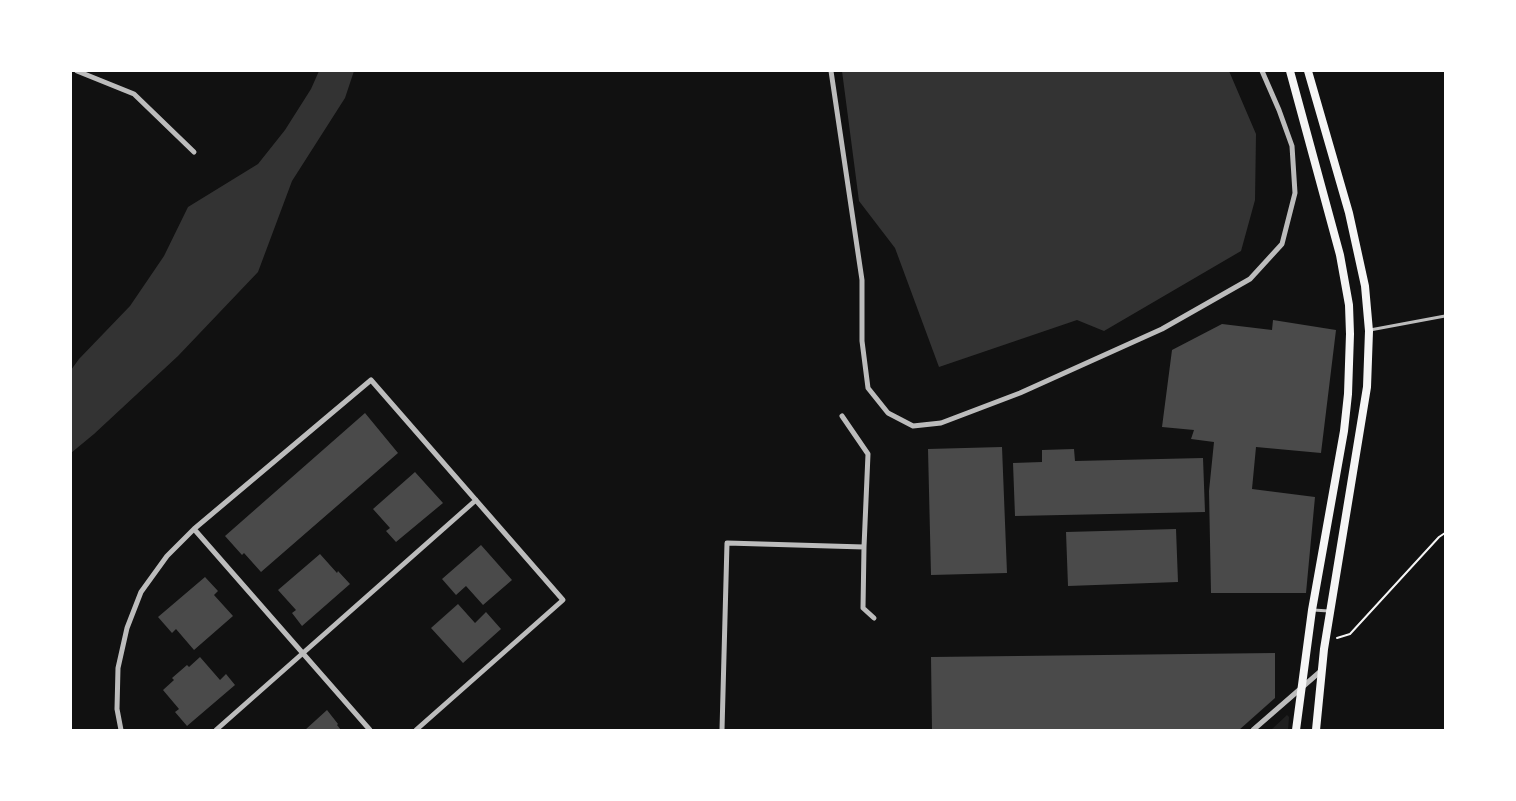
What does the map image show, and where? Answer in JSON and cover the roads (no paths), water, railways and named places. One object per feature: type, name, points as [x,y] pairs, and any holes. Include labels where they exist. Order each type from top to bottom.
[{"type":"main road","points":[[1290,71],[1337,246],[1349,305],[1350,364],[1344,431],[1312,610],[1296,730]]},
{"type":"main road","points":[[1308,71],[1349,213],[1365,286],[1369,330],[1367,387],[1330,611],[1316,730]]},
{"type":"street","points":[[77,71],[134,94],[194,152]]},
{"type":"street","points":[[831,71],[862,280],[862,341],[868,388],[888,412],[913,426],[941,423],[1020,393],[1162,329],[1250,278],[1282,244],[1295,193],[1292,146],[1262,71]]},
{"type":"street","points":[[121,730],[117,709],[118,668],[127,628],[141,592],[167,556],[194,529],[371,380],[563,600],[416,730]]},
{"type":"street","points":[[842,416],[868,454],[863,608],[874,618]]},
{"type":"street","points":[[216,730],[476,500]]},
{"type":"street","points":[[194,529],[370,730]]},
{"type":"street","points":[[722,730],[727,543],[864,547]]},
{"type":"street","points":[[1253,730],[1322,670]]},
{"type":"lane","points":[[1369,330],[1445,316]]},
{"type":"lane","points":[[1312,610],[1330,611]]}]
